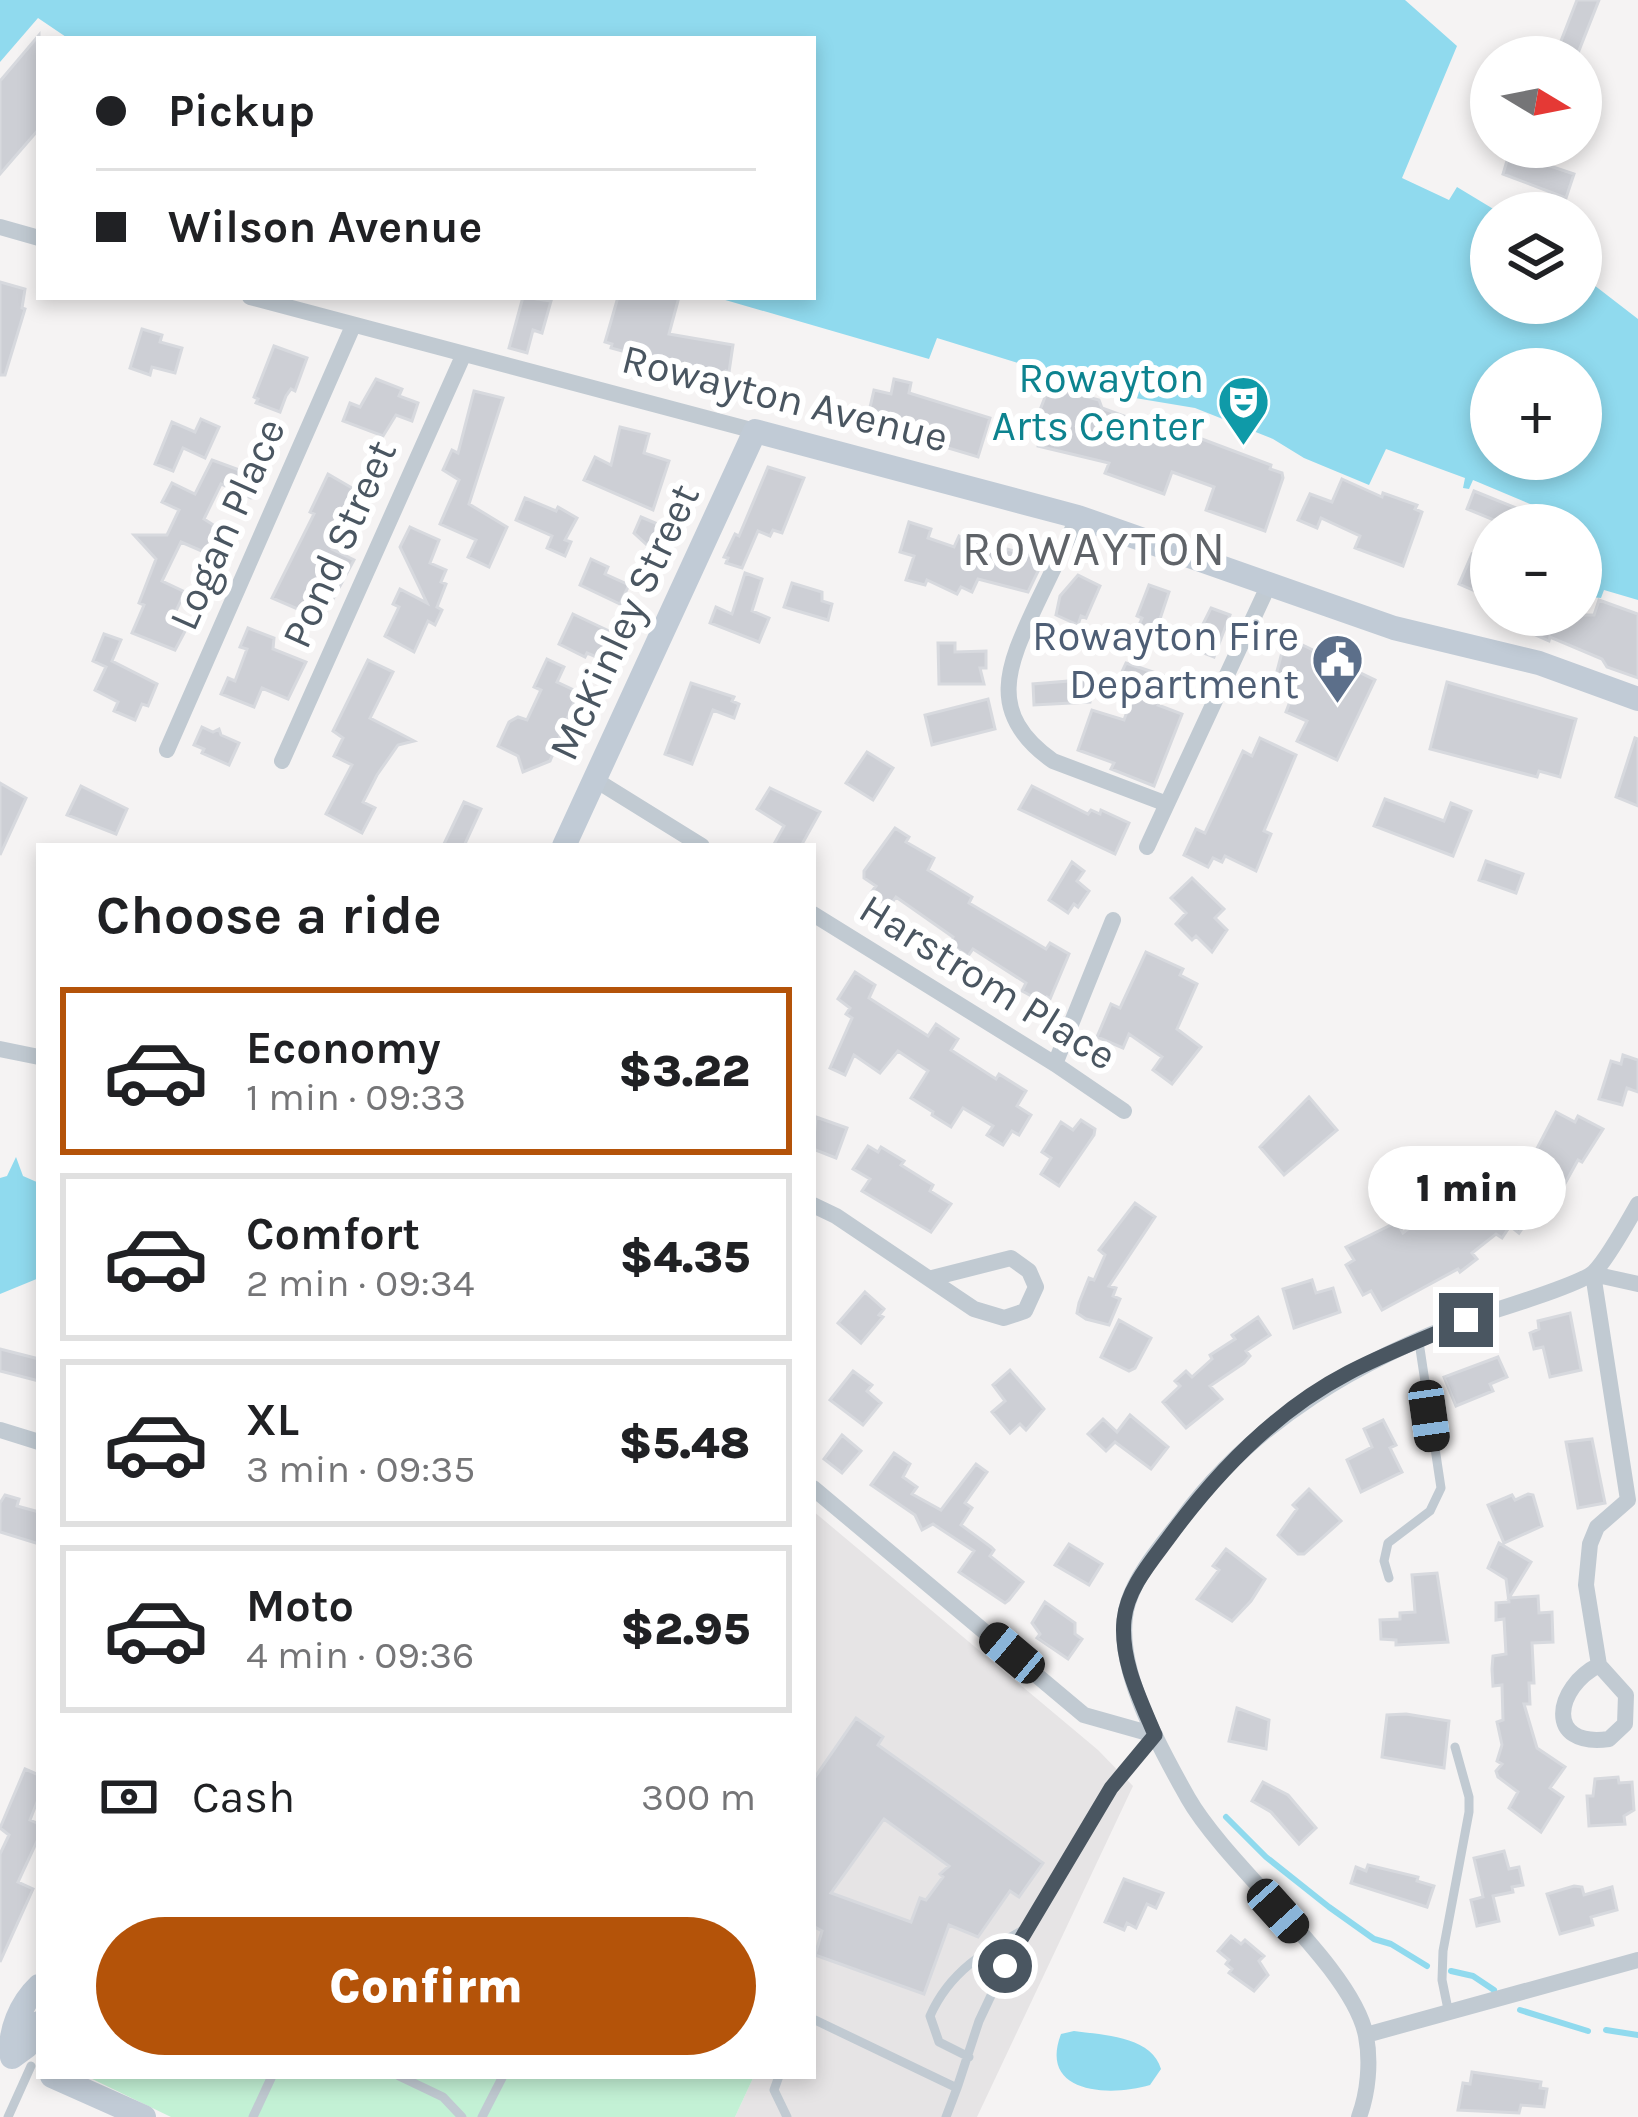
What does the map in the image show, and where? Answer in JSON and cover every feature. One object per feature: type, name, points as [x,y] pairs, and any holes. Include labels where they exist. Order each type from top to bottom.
[{"type":"main road","name":"Rowayton Avenue","points":[[755,431],[1078,517],[1414,635],[1540,663],[1638,699]]},
{"type":"main road","name":"McKinley Street","points":[[564,843],[755,431]]},
{"type":"main road","points":[[27,2064],[12,2032],[36,1989]]},
{"type":"main road","points":[[27,2064],[27,2047],[36,2029]]},
{"type":"main road","points":[[60,2079],[144,2117]]},
{"type":"street","points":[[0,227],[36,237]]},
{"type":"street","name":"Rowayton Avenue","points":[[261,300],[755,431]]},
{"type":"street","name":"Logan Place","points":[[167,750],[353,326]]},
{"type":"street","name":"Pond Street","points":[[282,761],[463,356]]},
{"type":"street","points":[[1078,517],[1014,651],[1006,682],[1008,696],[1024,735],[1053,760],[1167,803]]},
{"type":"street","points":[[1147,848],[1270,582]]},
{"type":"street","points":[[594,779],[697,843]]},
{"type":"street","name":"Harstrom Place","points":[[816,916],[1124,1111]]},
{"type":"street","points":[[1055,1064],[1113,920]]},
{"type":"street","points":[[0,1049],[36,1057]]},
{"type":"street","points":[[1599,1665],[1570,1688],[1563,1704],[1562,1716],[1577,1738],[1609,1739],[1625,1724],[1626,1695],[1599,1665],[1586,1585],[1590,1544],[1598,1527],[1633,1500],[1592,1274],[1638,1204]]},
{"type":"street","points":[[816,1207],[932,1277],[974,1309],[1004,1318],[1025,1311],[1036,1286],[1029,1270],[1011,1258],[932,1277]]},
{"type":"street","points":[[1359,2117],[1368,2070],[1366,2035],[1335,1976],[1220,1846],[1196,1812],[1133,1683],[1124,1644],[1128,1601],[1195,1501],[1244,1449],[1317,1391],[1419,1342],[1592,1274],[1638,1284]]},
{"type":"street","points":[[0,1430],[36,1441]]},
{"type":"street","points":[[816,1491],[1084,1715],[1155,1735]]},
{"type":"street","points":[[1366,2035],[1638,1960]]},
{"type":"lane","points":[[1389,1578],[1384,1561],[1388,1543],[1430,1510],[1441,1488],[1419,1342]]},
{"type":"lane","points":[[946,2117],[1005,1966],[1111,1788],[1155,1735]]},
{"type":"lane","points":[[1449,2014],[1442,1980],[1443,1951],[1469,1812],[1455,1747]]},
{"type":"lane","points":[[969,2057],[939,2042],[932,2030],[930,2016],[939,1994],[966,1963],[1029,1926]]},
{"type":"lane","points":[[816,2020],[957,2088]]},
{"type":"lane","points":[[8,2117],[27,2064]]},
{"type":"lane","points":[[253,2117],[271,2079]]},
{"type":"lane","points":[[405,2079],[443,2097],[462,2117]]},
{"type":"lane","points":[[482,2117],[501,2079]]},
{"type":"lane","points":[[778,2079],[774,2090],[787,2117]]},
{"type":"shaded area","points":[[816,1514],[1098,1750],[1133,1786],[977,2117],[735,2117],[753,2079],[816,2079]]},
{"type":"green space","points":[[92,2079],[753,2079],[735,2117],[171,2117]]},
{"type":"water","points":[[0,0],[1405,0],[1457,46],[1402,178],[1449,200],[1457,187],[1470,195],[1470,324],[1602,324],[1602,291],[1638,319],[1638,600],[1604,590],[1602,595],[1602,504],[1530,504],[1473,480],[1469,489],[1463,488],[1465,478],[1386,449],[1369,485],[1195,408],[1129,397],[937,338],[929,359],[725,300],[816,300],[816,36],[65,36],[38,18],[0,62]]},
{"type":"water","points":[[16,1157],[23,1176],[36,1182],[36,1279],[0,1294],[0,1178],[7,1176]]},
{"type":"water","points":[[1074,2031],[1137,2044],[1156,2058],[1161,2069],[1150,2085],[1134,2089],[1082,2086],[1060,2069],[1057,2054],[1061,2034]]},
{"type":"building","points":[[1577,0],[1599,0],[1585,36],[1563,36]]},
{"type":"building","points":[[36,39],[36,132],[0,174],[0,81]]},
{"type":"building","points":[[1505,168],[1556,168],[1574,174],[1568,192],[1550,192],[1503,174]]},
{"type":"building","points":[[0,282],[25,289],[25,309],[5,375],[0,375]]},
{"type":"building","points":[[522,300],[551,301],[542,333],[533,330],[527,353],[509,348]]},
{"type":"building","points":[[617,300],[678,300],[669,334],[733,345],[723,383],[663,374],[666,363],[611,348],[605,342]]},
{"type":"building","points":[[142,329],[162,335],[160,342],[182,348],[175,373],[152,367],[150,375],[130,368]]},
{"type":"building","points":[[274,346],[307,358],[295,391],[291,389],[286,396],[280,412],[256,403],[254,397]]},
{"type":"building","points":[[376,379],[402,389],[399,396],[418,403],[412,421],[396,415],[383,436],[343,421],[350,403],[360,407]]},
{"type":"building","points":[[894,379],[911,383],[909,393],[990,418],[978,457],[925,441],[928,433],[868,416],[874,390],[891,394]]},
{"type":"building","points":[[1054,388],[1099,400],[1102,408],[1140,422],[1142,418],[1162,424],[1271,465],[1283,478],[1265,531],[1206,510],[1214,487],[1172,472],[1164,494],[1105,473],[1109,463],[1038,446],[1039,433],[1035,432],[1040,410]]},
{"type":"building","points":[[474,391],[503,398],[469,504],[507,527],[489,567],[468,557],[476,540],[440,524],[459,480],[443,470],[452,450],[458,453]]},
{"type":"building","points":[[201,419],[219,427],[205,458],[183,448],[173,471],[155,464],[172,422],[195,432]]},
{"type":"building","points":[[620,427],[649,434],[644,453],[669,461],[653,510],[584,480],[595,457],[611,465]]},
{"type":"building","points":[[212,460],[264,479],[251,498],[221,484],[204,519],[229,535],[218,558],[181,542],[162,581],[185,592],[175,613],[191,620],[175,650],[132,633],[156,559],[134,535],[167,535],[179,510],[162,502],[172,483],[195,494]]},
{"type":"building","points":[[768,467],[804,478],[782,533],[773,530],[770,536],[758,531],[742,568],[726,563],[724,557],[735,534],[739,536]]},
{"type":"building","points":[[328,474],[359,492],[332,549],[354,560],[325,614],[303,603],[300,610],[272,598],[314,514],[310,512]]},
{"type":"building","points":[[1342,479],[1382,497],[1383,493],[1417,505],[1415,509],[1422,512],[1403,566],[1355,548],[1360,536],[1321,518],[1317,528],[1298,520],[1310,494],[1332,502]]},
{"type":"building","points":[[1474,491],[1506,504],[1470,504],[1467,509]]},
{"type":"building","points":[[525,498],[577,518],[565,540],[571,542],[565,556],[547,548],[552,536],[516,520]]},
{"type":"building","points":[[641,517],[672,530],[670,535],[675,538],[669,553],[647,545],[634,533]]},
{"type":"building","points":[[909,522],[931,529],[928,538],[954,547],[959,536],[1004,558],[1007,549],[1035,557],[1033,562],[1041,565],[1028,592],[978,579],[972,592],[961,587],[957,594],[927,580],[925,585],[906,580],[914,556],[900,552]]},
{"type":"building","points":[[410,527],[439,540],[430,563],[446,570],[437,607],[442,610],[435,625],[428,621],[414,652],[385,636],[399,607],[393,604],[400,589],[427,603],[400,547]]},
{"type":"building","points":[[591,559],[608,567],[605,574],[629,585],[620,604],[580,585]]},
{"type":"building","points":[[1470,559],[1470,589],[1459,584]]},
{"type":"building","points":[[745,573],[762,579],[752,611],[769,618],[759,642],[710,623],[716,607],[732,614]]},
{"type":"building","points":[[1078,575],[1100,586],[1078,625],[1056,615],[1060,596]]},
{"type":"building","points":[[792,583],[822,592],[822,601],[832,604],[828,620],[784,607]]},
{"type":"building","points":[[1149,585],[1169,592],[1156,631],[1139,625],[1142,618],[1137,616]]},
{"type":"building","points":[[1602,601],[1638,614],[1638,678],[1550,637],[1549,641],[1538,636],[1602,636]]},
{"type":"building","points":[[1211,608],[1230,615],[1214,657],[1191,648]]},
{"type":"building","points":[[573,614],[611,632],[599,658],[587,653],[585,657],[559,644]]},
{"type":"building","points":[[248,628],[274,638],[273,649],[306,662],[288,699],[262,688],[254,707],[221,694],[228,678],[235,681],[247,649],[240,647]]},
{"type":"building","points":[[104,634],[121,640],[112,661],[157,684],[148,706],[142,704],[135,720],[114,711],[118,702],[95,690],[106,667],[93,661]]},
{"type":"building","points":[[1286,637],[1375,680],[1337,760],[1297,741],[1307,721],[1286,712],[1297,683],[1276,675]]},
{"type":"building","points":[[938,643],[955,643],[955,652],[986,651],[986,668],[980,668],[984,684],[939,684]]},
{"type":"building","points":[[547,659],[564,667],[557,682],[578,692],[550,761],[523,772],[518,756],[498,746],[509,722],[518,717],[527,720],[541,690],[534,687]]},
{"type":"building","points":[[368,660],[393,672],[370,718],[414,741],[398,745],[377,775],[363,802],[375,808],[362,833],[326,814],[352,765],[334,756],[343,738],[333,731]]},
{"type":"building","points":[[1126,663],[1168,677],[1158,705],[1182,714],[1154,786],[1111,769],[1114,763],[1078,750],[1092,710],[1124,720],[1136,687],[1119,678]]},
{"type":"building","points":[[1094,679],[1090,702],[1034,705],[1033,684]]},
{"type":"building","points":[[1447,682],[1576,719],[1560,777],[1539,771],[1537,777],[1430,749]]},
{"type":"building","points":[[691,683],[734,697],[732,701],[739,704],[734,718],[713,710],[692,764],[665,754]]},
{"type":"building","points":[[988,699],[995,729],[932,745],[925,715]]},
{"type":"building","points":[[202,727],[213,732],[219,729],[221,735],[239,743],[229,765],[194,745]]},
{"type":"building","points":[[1260,738],[1296,755],[1264,831],[1271,834],[1256,871],[1225,856],[1222,862],[1213,858],[1208,867],[1184,855],[1196,829],[1205,833],[1243,751],[1252,756]]},
{"type":"building","points":[[1638,739],[1638,806],[1616,797]]},
{"type":"building","points":[[867,752],[893,768],[873,800],[846,783]]},
{"type":"building","points":[[0,783],[26,798],[0,855]]},
{"type":"building","points":[[81,786],[127,809],[116,834],[67,815]]},
{"type":"building","points":[[1032,786],[1088,814],[1101,810],[1129,823],[1115,854],[1019,809]]},
{"type":"building","points":[[770,788],[820,812],[803,843],[775,843],[784,826],[757,809]]},
{"type":"building","points":[[1385,799],[1444,821],[1451,803],[1471,811],[1453,856],[1374,826]]},
{"type":"building","points":[[464,802],[481,809],[465,843],[444,843]]},
{"type":"building","points":[[895,828],[909,837],[906,842],[934,858],[928,870],[972,897],[969,903],[1046,949],[1050,943],[1069,954],[1050,999],[1044,1003],[1022,991],[1026,983],[973,949],[968,956],[949,944],[953,937],[896,897],[889,907],[870,894],[876,886],[864,878],[864,871]]},
{"type":"building","points":[[1486,861],[1523,874],[1516,893],[1479,880]]},
{"type":"building","points":[[1072,862],[1084,871],[1077,881],[1089,891],[1068,913],[1049,900]]},
{"type":"building","points":[[1192,878],[1224,909],[1215,918],[1227,930],[1212,952],[1176,924],[1186,913],[1171,898]]},
{"type":"building","points":[[1146,952],[1183,969],[1180,975],[1197,984],[1177,1029],[1201,1047],[1172,1084],[1153,1070],[1162,1057],[1129,1034],[1123,1048],[1097,1037],[1111,1004],[1120,1008]]},
{"type":"building","points":[[855,972],[875,985],[869,998],[928,1036],[936,1024],[958,1039],[951,1050],[996,1079],[999,1074],[1026,1091],[1017,1106],[1031,1115],[1019,1135],[1012,1131],[1003,1145],[987,1135],[993,1126],[963,1108],[951,1127],[932,1115],[911,1098],[928,1071],[898,1051],[880,1073],[854,1055],[845,1075],[830,1068],[852,1018],[846,1014],[850,1008],[838,999]]},
{"type":"building","points":[[1623,1055],[1638,1060],[1638,1092],[1627,1088],[1622,1105],[1599,1099],[1611,1061],[1621,1064]]},
{"type":"building","points":[[1309,1097],[1337,1130],[1284,1175],[1260,1147]]},
{"type":"building","points":[[1556,1112],[1575,1122],[1578,1116],[1603,1129],[1582,1162],[1578,1160],[1557,1198],[1547,1193],[1519,1233],[1510,1226],[1502,1238],[1496,1234],[1472,1253],[1477,1259],[1460,1272],[1382,1310],[1371,1291],[1363,1295],[1346,1265],[1354,1260],[1346,1247],[1397,1222],[1403,1233],[1437,1205],[1448,1219],[1455,1213],[1458,1217],[1485,1181],[1490,1185],[1508,1148],[1531,1160]]},
{"type":"building","points":[[816,1117],[847,1128],[836,1158],[816,1150]]},
{"type":"building","points":[[1081,1120],[1095,1129],[1094,1135],[1059,1186],[1041,1174],[1051,1158],[1042,1152],[1061,1122],[1073,1130]]},
{"type":"building","points":[[868,1146],[878,1152],[881,1147],[904,1161],[901,1165],[933,1185],[930,1191],[951,1204],[931,1232],[862,1191],[870,1179],[853,1169]]},
{"type":"building","points":[[1135,1203],[1155,1217],[1109,1286],[1116,1288],[1113,1296],[1120,1299],[1109,1325],[1086,1319],[1077,1313],[1089,1278],[1094,1280],[1105,1255],[1099,1250]]},
{"type":"building","points":[[1312,1280],[1316,1293],[1333,1288],[1340,1312],[1294,1328],[1283,1289]]},
{"type":"building","points":[[865,1292],[884,1309],[879,1315],[883,1317],[861,1343],[838,1323]]},
{"type":"building","points":[[1570,1313],[1581,1370],[1550,1377],[1543,1347],[1534,1349],[1530,1333],[1539,1329],[1538,1321]]},
{"type":"building","points":[[1258,1317],[1270,1335],[1246,1351],[1250,1356],[1244,1363],[1210,1386],[1222,1399],[1186,1428],[1163,1402],[1180,1386],[1175,1381],[1186,1371],[1192,1377],[1212,1359],[1210,1355],[1235,1339],[1232,1335]]},
{"type":"building","points":[[1119,1320],[1151,1338],[1129,1371],[1101,1357]]},
{"type":"building","points":[[0,1349],[36,1358],[36,1380],[0,1371]]},
{"type":"building","points":[[1498,1357],[1507,1377],[1490,1384],[1493,1391],[1456,1406],[1444,1377]]},
{"type":"building","points":[[1010,1370],[1044,1409],[1026,1430],[1020,1424],[1010,1433],[992,1412],[1005,1401],[993,1385]]},
{"type":"building","points":[[853,1371],[872,1385],[867,1391],[881,1403],[863,1425],[830,1400]]},
{"type":"building","points":[[1130,1415],[1168,1447],[1151,1469],[1115,1442],[1106,1451],[1088,1434],[1103,1419],[1117,1432]]},
{"type":"building","points":[[1383,1420],[1396,1445],[1390,1448],[1402,1472],[1361,1492],[1347,1460],[1372,1447],[1364,1429]]},
{"type":"building","points":[[842,1435],[861,1451],[842,1473],[824,1459]]},
{"type":"building","points":[[1592,1439],[1605,1503],[1578,1508],[1566,1442]]},
{"type":"building","points":[[894,1453],[910,1464],[903,1477],[917,1487],[912,1494],[941,1510],[976,1464],[987,1472],[965,1503],[972,1508],[961,1525],[991,1547],[990,1556],[1023,1582],[1009,1600],[1005,1603],[959,1572],[974,1551],[933,1524],[922,1530],[915,1515],[871,1485]]},
{"type":"building","points":[[1309,1489],[1341,1521],[1304,1554],[1298,1554],[1278,1535],[1297,1509],[1293,1505]]},
{"type":"building","points":[[5,1495],[19,1499],[17,1506],[36,1511],[36,1543],[0,1532],[0,1503]]},
{"type":"building","points":[[1533,1495],[1542,1526],[1504,1543],[1488,1505]]},
{"type":"building","points":[[1499,1543],[1531,1562],[1509,1598],[1538,1596],[1539,1613],[1552,1612],[1553,1642],[1532,1643],[1534,1683],[1529,1683],[1530,1704],[1524,1704],[1537,1748],[1565,1767],[1550,1788],[1563,1797],[1541,1832],[1509,1808],[1518,1792],[1496,1771],[1502,1764],[1497,1761],[1502,1745],[1497,1722],[1503,1720],[1502,1685],[1493,1686],[1493,1656],[1506,1654],[1504,1619],[1496,1620],[1496,1603],[1509,1602],[1506,1579],[1488,1568]]},
{"type":"building","points":[[1069,1544],[1102,1564],[1089,1585],[1055,1565]]},
{"type":"building","points":[[1226,1549],[1265,1579],[1232,1621],[1197,1599],[1219,1570],[1213,1566]]},
{"type":"building","points":[[1437,1573],[1448,1642],[1396,1645],[1396,1640],[1381,1639],[1380,1620],[1415,1612],[1412,1575]]},
{"type":"building","points":[[1045,1602],[1075,1623],[1075,1634],[1082,1639],[1068,1659],[1037,1638],[1040,1634],[1032,1623]]},
{"type":"building","points":[[1237,1708],[1269,1720],[1266,1749],[1229,1741]]},
{"type":"building","points":[[1387,1715],[1449,1721],[1444,1768],[1382,1757]]},
{"type":"building","points":[[856,1718],[883,1737],[878,1745],[1043,1863],[1019,1897],[1010,1891],[978,1937],[949,1925],[924,1994],[816,1955],[822,1931],[816,1928],[816,1776]],"holes":[[[884,1819],[949,1866],[940,1874],[943,1877],[926,1900],[920,1898],[911,1922],[831,1893]]]},
{"type":"building","points":[[25,1769],[36,1774],[36,1805],[30,1820],[36,1823],[36,1843],[18,1882],[33,1889],[0,1962],[0,1854],[9,1835],[0,1828]]},
{"type":"building","points":[[1618,1777],[1619,1783],[1632,1782],[1634,1810],[1624,1816],[1625,1824],[1589,1826],[1587,1796],[1593,1796],[1595,1779]]},
{"type":"building","points":[[1263,1782],[1288,1795],[1316,1828],[1299,1844],[1271,1812],[1252,1801]]},
{"type":"building","points":[[1504,1851],[1509,1869],[1519,1867],[1523,1885],[1493,1896],[1499,1921],[1477,1926],[1471,1900],[1483,1897],[1474,1858]]},
{"type":"building","points":[[1368,1865],[1418,1877],[1417,1881],[1434,1886],[1427,1907],[1351,1883],[1356,1867],[1366,1871]]},
{"type":"building","points":[[1124,1879],[1163,1893],[1156,1908],[1147,1904],[1136,1928],[1127,1923],[1124,1930],[1105,1922]]},
{"type":"building","points":[[1582,1887],[1584,1895],[1612,1887],[1617,1910],[1591,1917],[1593,1925],[1560,1934],[1547,1894]]},
{"type":"building","points":[[1231,1936],[1241,1944],[1245,1940],[1264,1956],[1259,1961],[1268,1975],[1254,1991],[1229,1973],[1229,1960],[1218,1951]]},
{"type":"building","points":[[1472,2072],[1541,2082],[1540,2088],[1547,2089],[1544,2107],[1521,2105],[1519,2113],[1458,2110],[1463,2083],[1470,2084]]},
{"type":"waterway","points":[[1226,1817],[1266,1857],[1329,1907],[1374,1939],[1427,1966]]},
{"type":"waterway","points":[[1451,1971],[1473,1976],[1494,1990]]},
{"type":"waterway","points":[[1520,2010],[1588,2031]]},
{"type":"waterway","points":[[1606,2030],[1638,2035]]},
{"type":"place","name":"Rowayton Arts Center","points":[[1243,448]]},
{"type":"place","name":"Rowayton Fire Department","points":[[1338,706]]},
{"type":"district","name":"ROWAYTON","points":[[1095,549]]},
{"type":"route","points":[[1005,1966],[1111,1788],[1155,1735],[1133,1683],[1124,1644],[1128,1601],[1146,1568],[1195,1501],[1244,1449],[1285,1415],[1349,1372],[1466,1320]]}]
